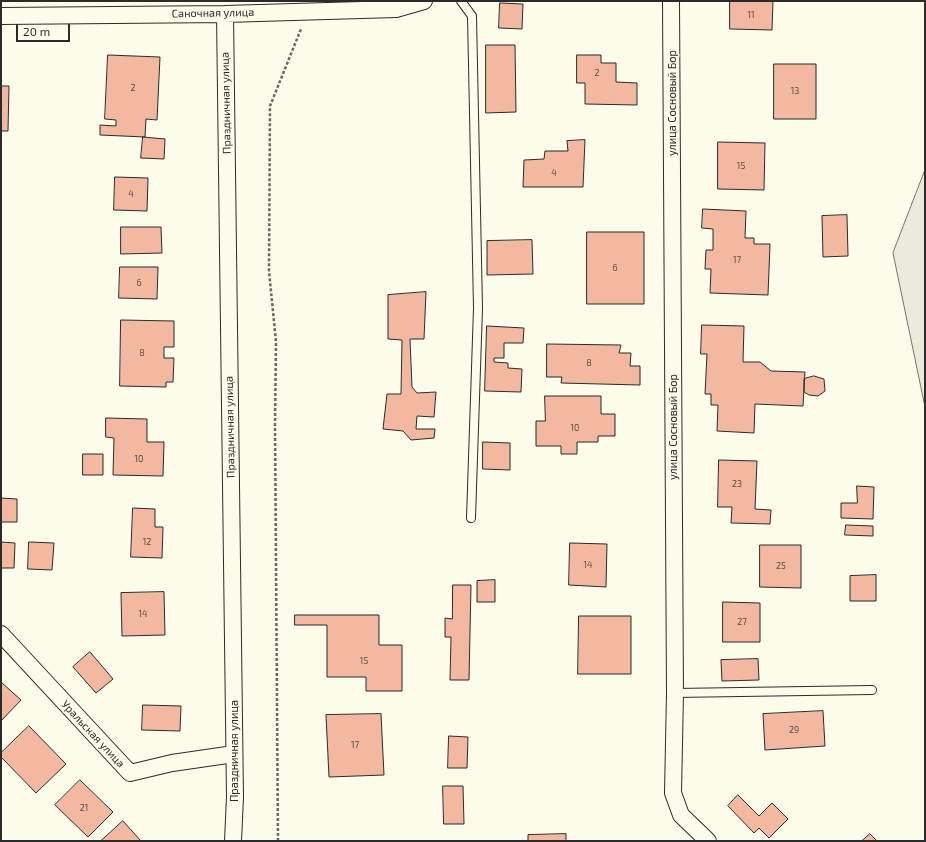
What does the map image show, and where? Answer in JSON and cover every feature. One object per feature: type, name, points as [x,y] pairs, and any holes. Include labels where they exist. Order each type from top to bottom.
[{"type":"street","name":"Саночная улица","points":[[1,16],[86,7],[225,14],[396,9],[424,1]]},
{"type":"street","name":"улица Сосновый Бор","points":[[671,1],[675,693],[673,793],[681,815],[708,841]]},
{"type":"street","name":"Праздничная улица","points":[[225,14],[234,754],[232,841]]},
{"type":"street","name":"Уральская улица","points":[[1,634],[130,773],[172,764],[234,754]]},
{"type":"lane","points":[[461,1],[472,16],[478,308],[471,518]]},
{"type":"lane","points":[[675,693],[872,690]]},
{"type":"path","points":[[278,841],[275,440],[276,342],[269,271],[270,106],[307,12]]},
{"type":"shaded area","points":[[925,170],[925,407],[893,253]]},
{"type":"building","points":[[730,1],[773,1],[772,30],[730,29]]},
{"type":"building","points":[[500,3],[523,4],[522,29],[499,28]]},
{"type":"building","points":[[486,45],[515,45],[516,112],[486,113]]},
{"type":"building","points":[[108,55],[160,57],[157,120],[146,119],[145,137],[100,135],[100,125],[116,126],[116,120],[105,119]]},
{"type":"building","points":[[577,55],[601,55],[601,63],[616,63],[616,82],[637,83],[637,105],[585,104],[585,83],[577,83]]},
{"type":"building","points":[[774,64],[816,64],[816,119],[774,119]]},
{"type":"building","points":[[1,86],[9,86],[8,131],[1,131]]},
{"type":"building","points":[[143,137],[165,139],[164,159],[141,158]]},
{"type":"building","points":[[585,140],[583,187],[523,187],[524,160],[544,159],[545,151],[568,151],[567,141]]},
{"type":"building","points":[[718,142],[765,143],[764,190],[718,189]]},
{"type":"building","points":[[115,177],[148,178],[147,211],[114,210]]},
{"type":"building","points":[[703,209],[746,211],[745,238],[754,238],[754,244],[770,244],[768,295],[710,293],[711,269],[705,269],[706,250],[713,250],[713,229],[702,228]]},
{"type":"building","points":[[847,215],[848,256],[823,257],[822,216]]},
{"type":"building","points":[[121,227],[161,227],[162,253],[121,254]]},
{"type":"building","points":[[587,232],[644,232],[644,304],[587,304]]},
{"type":"building","points":[[532,240],[533,274],[487,275],[487,241]]},
{"type":"building","points":[[120,267],[158,267],[157,299],[119,298]]},
{"type":"building","points":[[426,292],[424,339],[410,339],[412,387],[417,393],[436,392],[434,417],[417,416],[416,429],[435,429],[434,438],[411,440],[403,431],[383,429],[387,394],[401,394],[402,340],[388,339],[388,295]]},
{"type":"building","points":[[121,320],[174,321],[174,347],[164,347],[164,358],[174,358],[173,382],[166,382],[166,387],[120,386]]},
{"type":"building","points":[[702,325],[744,326],[743,362],[760,362],[771,371],[805,372],[803,406],[755,404],[754,433],[717,431],[718,405],[711,405],[711,394],[705,394],[707,354],[701,354]]},
{"type":"building","points":[[487,326],[524,328],[523,343],[504,343],[504,358],[494,358],[494,362],[508,363],[508,368],[522,369],[521,392],[485,391]]},
{"type":"building","points":[[547,344],[621,345],[619,353],[631,353],[630,366],[640,366],[640,385],[561,383],[562,377],[547,377]]},
{"type":"building","points":[[814,376],[824,379],[825,391],[818,396],[809,395],[804,392],[804,379]]},
{"type":"building","points":[[545,396],[601,396],[601,414],[615,414],[615,436],[598,436],[598,442],[577,442],[577,454],[561,454],[561,446],[536,446],[536,421],[545,421]]},
{"type":"building","points":[[106,418],[147,419],[147,442],[164,442],[163,476],[113,475],[114,438],[106,437]]},
{"type":"building","points":[[483,442],[510,443],[510,470],[483,469]]},
{"type":"building","points":[[83,454],[103,454],[103,475],[83,475]]},
{"type":"building","points":[[719,460],[757,461],[755,509],[771,510],[770,524],[731,523],[732,507],[718,507]]},
{"type":"building","points":[[857,486],[874,487],[873,519],[841,518],[841,503],[857,503]]},
{"type":"building","points":[[1,498],[17,499],[17,522],[1,522]]},
{"type":"building","points":[[133,508],[155,509],[155,527],[163,527],[162,558],[131,557]]},
{"type":"building","points":[[846,525],[873,526],[873,536],[845,535]]},
{"type":"building","points":[[1,542],[15,543],[14,568],[1,568]]},
{"type":"building","points":[[29,542],[54,543],[52,570],[28,569]]},
{"type":"building","points":[[570,543],[607,544],[606,587],[569,585]]},
{"type":"building","points":[[760,545],[801,545],[801,588],[760,587]]},
{"type":"building","points":[[876,575],[876,601],[850,601],[850,576]]},
{"type":"building","points":[[495,580],[495,602],[477,602],[477,581]]},
{"type":"building","points":[[453,585],[471,585],[469,680],[450,680],[451,637],[445,637],[445,618],[452,619]]},
{"type":"building","points":[[164,592],[165,635],[122,636],[121,593]]},
{"type":"building","points":[[723,602],[760,603],[760,642],[723,642]]},
{"type":"building","points":[[295,615],[379,615],[379,645],[402,645],[402,691],[366,691],[366,677],[327,677],[327,625],[295,625]]},
{"type":"building","points":[[579,616],[631,616],[631,674],[578,674]]},
{"type":"building","points":[[90,652],[113,679],[96,693],[73,667]]},
{"type":"building","points":[[758,659],[759,680],[722,681],[721,660]]},
{"type":"building","points":[[1,682],[21,700],[1,721]]},
{"type":"building","points":[[143,705],[181,706],[180,731],[142,730]]},
{"type":"building","points":[[823,711],[825,746],[765,750],[763,714]]},
{"type":"building","points":[[381,714],[384,775],[329,777],[326,715]]},
{"type":"building","points":[[29,726],[66,764],[36,793],[1,757],[1,753]]},
{"type":"building","points":[[449,736],[468,737],[467,768],[448,768]]},
{"type":"building","points":[[80,780],[113,812],[88,837],[55,805]]},
{"type":"building","points":[[443,786],[463,786],[464,824],[444,824]]},
{"type":"building","points":[[738,795],[759,816],[772,803],[788,819],[769,838],[759,828],[754,833],[728,806]]},
{"type":"building","points":[[123,821],[141,841],[101,841]]},
{"type":"building","points":[[566,834],[566,841],[528,841],[528,835]]},
{"type":"building","points":[[870,834],[877,841],[862,841]]}]
